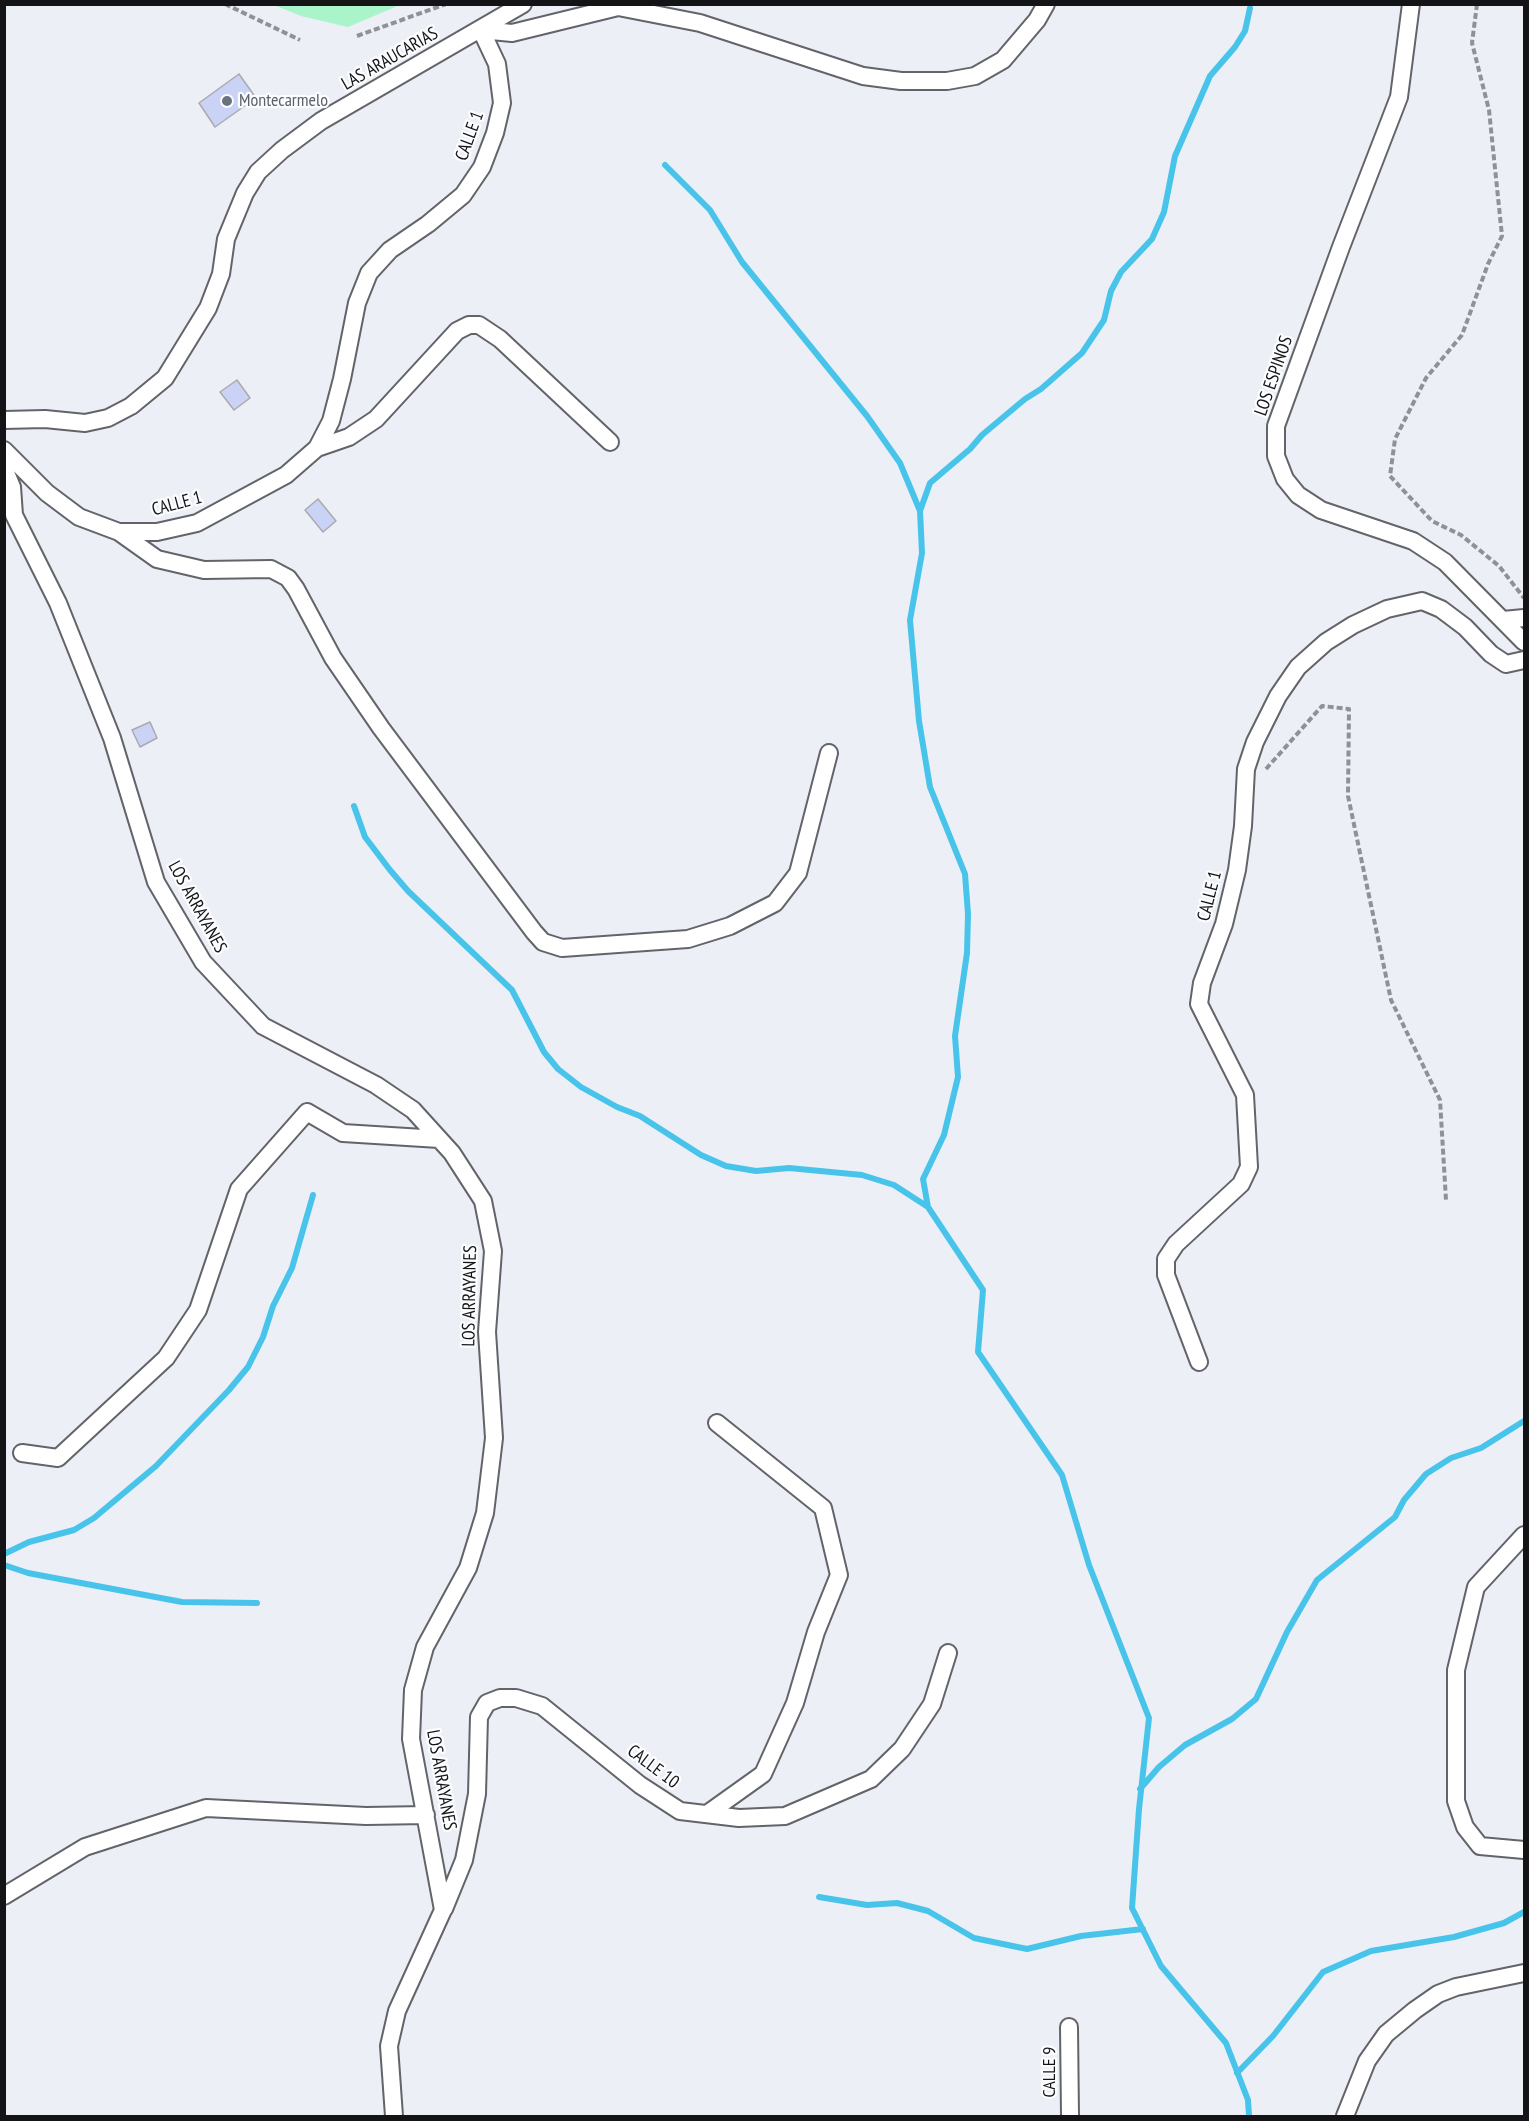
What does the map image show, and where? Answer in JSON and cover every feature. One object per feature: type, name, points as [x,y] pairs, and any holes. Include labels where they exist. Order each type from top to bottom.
[{"type":"street","name":"LAS ARAUCARIAS","points":[[4,420],[45,419],[85,423],[108,418],[131,406],[165,378],[208,308],[220,274],[225,239],[245,193],[258,172],[282,150],[321,121],[523,4]]},
{"type":"street","points":[[481,30],[512,33],[618,8],[700,23],[863,76],[947,81],[975,76],[1003,60],[1037,20],[1046,4]]},
{"type":"street","name":"LOS ESPINOS","points":[[1411,4],[1400,97],[1341,247],[1276,426],[1276,456],[1285,479],[1298,495],[1321,510],[1413,541],[1445,562],[1524,642]]},
{"type":"street","name":"CALLE 1","points":[[4,450],[47,493],[80,517],[119,532],[157,532],[197,523],[286,475],[316,448],[331,420],[342,379],[357,303],[369,273],[390,250],[428,224],[463,195],[482,167],[495,133],[502,103],[497,64],[481,30]]},
{"type":"street","points":[[316,448],[349,437],[376,419],[457,332],[469,325],[479,325],[500,339],[610,442]]},
{"type":"street","name":"LOS ARRAYANES","points":[[4,468],[12,487],[9,512],[58,603],[112,738],[156,882],[203,962],[263,1026],[376,1086],[413,1110],[439,1139],[483,1201],[494,1251],[487,1332],[494,1438],[482,1524],[468,1568],[425,1647],[413,1690],[411,1740],[443,1910]]},
{"type":"street","points":[[119,532],[157,559],[204,570],[271,569],[288,578],[333,658],[381,728],[534,932],[543,942],[562,948],[688,939],[730,926],[775,903],[798,873],[829,753]]},
{"type":"street","name":"CALLE 1","points":[[1199,1362],[1166,1275],[1166,1259],[1176,1244],[1241,1184],[1249,1167],[1245,1095],[1199,1004],[1202,983],[1224,924],[1237,870],[1244,826],[1246,769],[1255,742],[1278,696],[1298,667],[1326,642],[1353,625],[1386,609],[1422,601],[1441,609],[1465,627],[1491,654],[1506,664],[1524,660]]},
{"type":"street","points":[[1503,620],[1524,618]]},
{"type":"street","points":[[22,1452],[58,1458],[166,1358],[198,1310],[239,1189],[307,1112],[343,1133],[439,1139]]},
{"type":"street","points":[[707,1814],[763,1774],[795,1703],[816,1632],[839,1575],[823,1508],[717,1423]]},
{"type":"street","points":[[1524,1535],[1476,1587],[1456,1670],[1456,1801],[1466,1827],[1480,1846],[1524,1850]]},
{"type":"street","name":"CALLE 10","points":[[443,1910],[464,1860],[477,1794],[479,1717],[487,1703],[500,1698],[516,1698],[542,1706],[650,1792],[680,1811],[739,1818],[785,1816],[871,1779],[902,1749],[932,1704],[948,1653]]},
{"type":"street","points":[[4,1896],[85,1847],[206,1808],[366,1816],[426,1815]]},
{"type":"street","points":[[394,2116],[389,2046],[397,2011],[443,1910]]},
{"type":"street","points":[[1345,2116],[1367,2061],[1386,2034],[1415,2010],[1438,1994],[1455,1987],[1524,1973]]},
{"type":"street","name":"CALLE 9","points":[[1069,2027],[1070,2116]]},
{"type":"path","points":[[225,4],[300,40]]},
{"type":"path","points":[[357,36],[446,4]]},
{"type":"path","points":[[1477,4],[1472,43],[1489,110],[1502,236],[1488,264],[1462,335],[1426,378],[1395,439],[1390,476],[1432,521],[1461,535],[1499,567],[1524,598]]},
{"type":"path","points":[[1244,795],[1322,706],[1349,709],[1348,796],[1391,1000],[1440,1100],[1446,1200]]},
{"type":"green space","points":[[274,5],[400,5],[348,27],[301,16]]},
{"type":"building","name":"Montecarmelo","points":[[239,74],[256,98],[215,127],[199,103]]},
{"type":"building","points":[[237,380],[250,398],[234,410],[220,392]]},
{"type":"building","points":[[318,499],[336,521],[323,532],[305,510]]},
{"type":"building","points":[[150,722],[157,738],[140,747],[132,730]]},
{"type":"waterway","points":[[920,511],[930,483],[970,449],[982,435],[1025,399],[1041,389],[1082,353],[1104,320],[1111,291],[1121,272],[1152,239],[1164,212],[1175,156],[1210,76],[1235,47],[1245,31],[1250,8]]},
{"type":"waterway","points":[[665,165],[710,210],[742,262],[867,416],[900,463],[920,511],[922,553],[910,620],[919,721],[930,787],[965,874],[968,914],[967,953],[955,1036],[958,1077],[944,1135],[923,1179],[928,1207],[983,1290],[978,1352],[1062,1475],[1089,1565],[1149,1718],[1139,1809],[1132,1908],[1161,1966],[1226,2043],[1248,2100],[1249,2116]]},
{"type":"waterway","points":[[354,806],[365,837],[390,870],[408,891],[512,990],[544,1052],[558,1069],[581,1087],[617,1107],[640,1116],[701,1155],[726,1166],[756,1171],[789,1168],[862,1175],[894,1185],[928,1207]]},
{"type":"waterway","points":[[4,1554],[29,1542],[74,1530],[94,1518],[156,1466],[229,1390],[248,1367],[263,1337],[273,1306],[292,1268],[313,1195]]},
{"type":"waterway","points":[[1140,1789],[1159,1767],[1185,1745],[1232,1719],[1256,1699],[1287,1632],[1317,1580],[1395,1517],[1404,1500],[1426,1474],[1451,1458],[1481,1448],[1524,1421]]},
{"type":"waterway","points":[[4,1565],[28,1573],[182,1602],[257,1603]]},
{"type":"waterway","points":[[819,1897],[867,1905],[897,1903],[928,1911],[974,1938],[1027,1949],[1081,1936],[1143,1929]]},
{"type":"waterway","points":[[1237,2073],[1273,2036],[1323,1972],[1371,1951],[1454,1937],[1504,1923],[1524,1912]]},
{"type":"place","name":"Montecarmelo","points":[[227,101]]}]
